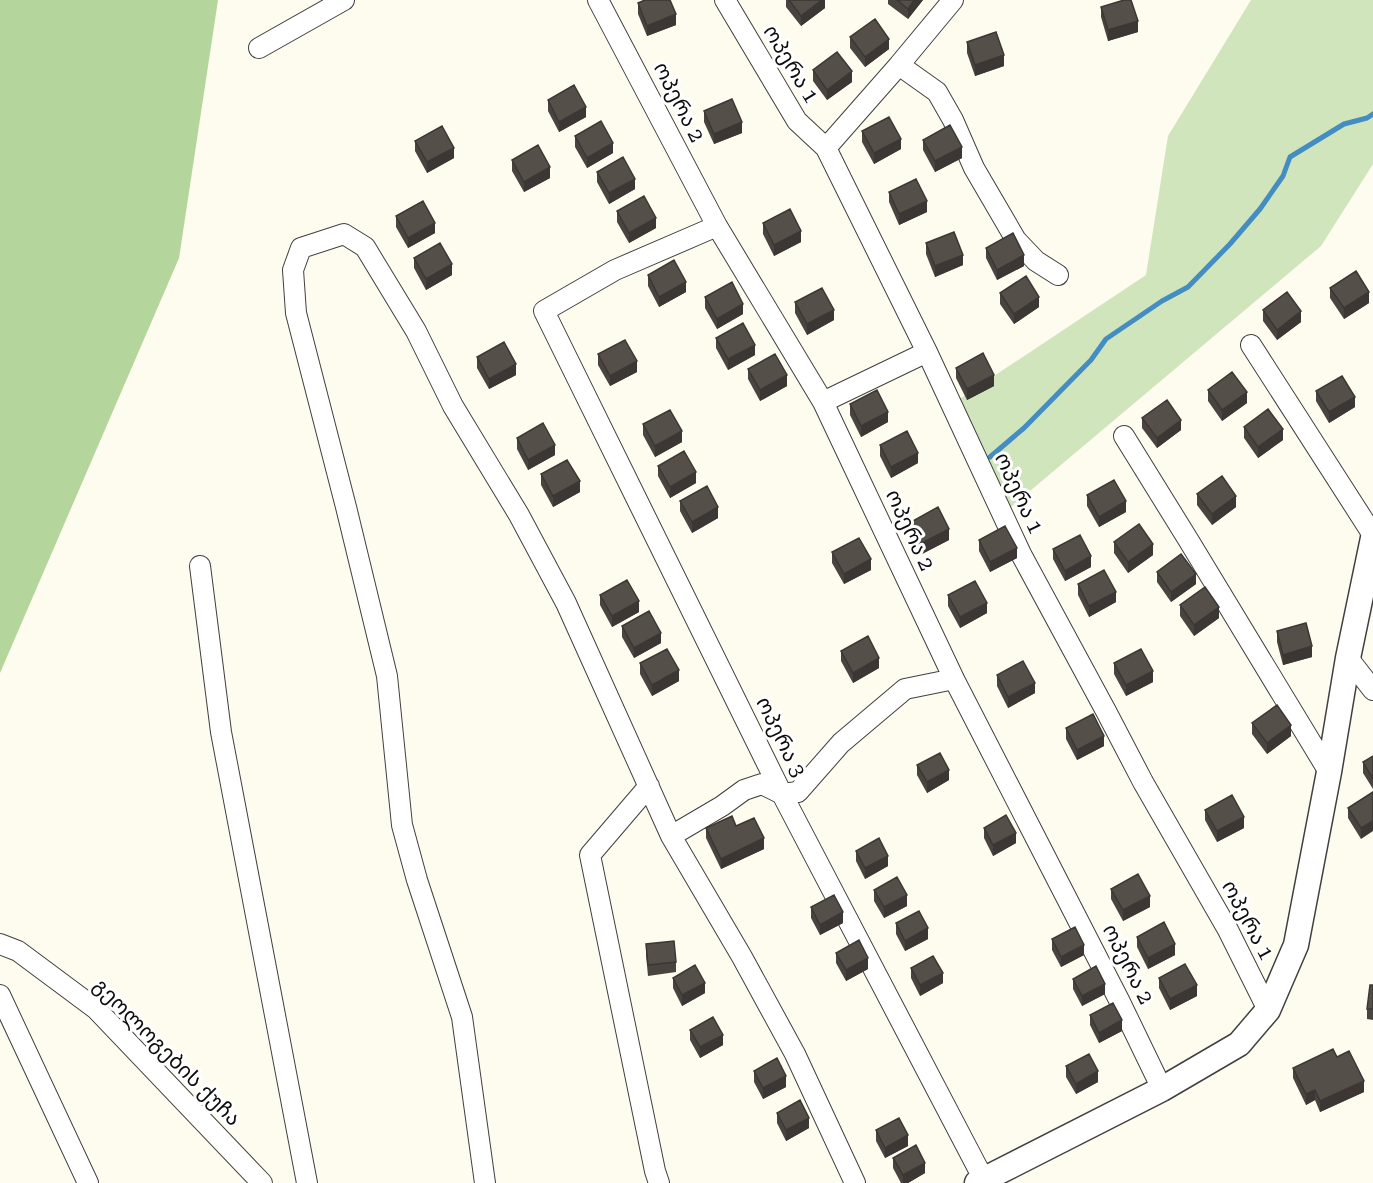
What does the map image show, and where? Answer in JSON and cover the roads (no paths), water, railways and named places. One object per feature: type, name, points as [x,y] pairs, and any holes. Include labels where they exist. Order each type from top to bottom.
[{"type":"street","points":[[259,48],[344,0]]},
{"type":"street","name":"ოპერა 2","points":[[598,0],[717,226],[823,402],[954,679],[1119,1000],[1162,1089]]},
{"type":"street","name":"ოპერა 1","points":[[725,0],[796,121],[826,148],[927,352],[1021,554],[1143,782],[1228,930],[1268,1010]]},
{"type":"street","points":[[826,148],[953,0]]},
{"type":"street","points":[[899,65],[937,92],[953,120],[974,168],[1016,240],[1036,261],[1058,275]]},
{"type":"street","name":"ოპერა 3","points":[[717,226],[615,270],[544,311],[782,794],[981,1181]]},
{"type":"street","points":[[485,1183],[462,1017],[417,880],[402,825],[387,676],[296,313],[293,270],[301,248],[344,234],[365,247],[416,331],[453,406],[519,515],[566,603],[671,836],[742,957],[795,1054],[855,1183]]},
{"type":"street","points":[[981,1181],[1162,1089],[1239,1044],[1268,1010],[1296,945],[1348,658],[1373,537],[1251,345]]},
{"type":"street","points":[[823,402],[927,352]]},
{"type":"street","points":[[1124,436],[1329,772]]},
{"type":"street","points":[[200,567],[221,732],[307,1183]]},
{"type":"street","points":[[1348,658],[1373,690]]},
{"type":"street","points":[[671,836],[722,806],[744,790],[762,784],[782,794],[798,792],[841,743],[905,689],[954,679]]},
{"type":"street","points":[[649,786],[590,855],[659,1183]]},
{"type":"street","name":"გეოლოგების ქუჩა","points":[[0,944],[18,951],[96,1009],[262,1183]]},
{"type":"street","points":[[0,995],[88,1183]]},
{"type":"waterway","points":[[990,457],[1024,428],[1091,360],[1106,339],[1162,301],[1188,287],[1260,209],[1283,176],[1290,157],[1344,124],[1367,118],[1373,114]]}]
